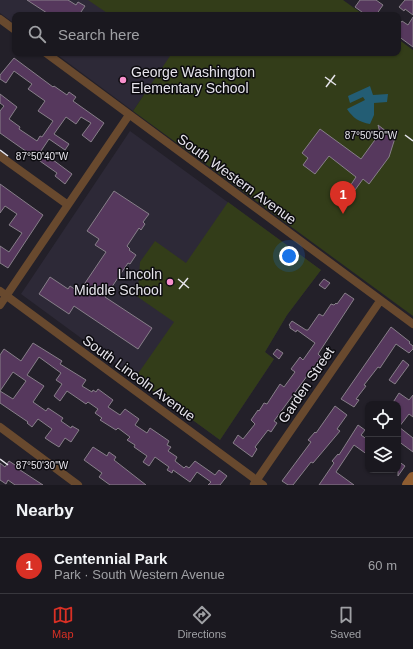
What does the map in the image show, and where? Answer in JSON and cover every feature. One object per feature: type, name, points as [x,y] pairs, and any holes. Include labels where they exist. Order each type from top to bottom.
[{"type":"main road","points":[[408,485],[413,478]]},
{"type":"street","points":[[0,19],[12,28]]},
{"type":"street","name":"South Western Avenue","points":[[50,56],[413,324]]},
{"type":"street","points":[[0,304],[3,293],[68,205],[129,115]]},
{"type":"street","points":[[0,156],[68,205]]},
{"type":"street","name":"South Lincoln Avenue","points":[[3,293],[258,484]]},
{"type":"street","name":"Garden Street","points":[[258,484],[380,301]]},
{"type":"street","points":[[0,428],[78,485]]},
{"type":"shaded area","points":[[0,0],[209,0],[201,12],[12,12],[12,22],[0,13]]},
{"type":"shaded area","name":"George Washington Elementary School","points":[[59,56],[171,56],[133,111]]},
{"type":"shaded area","name":"Lincoln Middle School","points":[[130,131],[321,270],[287,315],[265,352],[274,359],[220,440],[21,294]]},
{"type":"green space","points":[[88,0],[343,0],[360,12],[106,12]]},
{"type":"green space","points":[[401,41],[413,50],[413,316],[133,111],[170,56],[401,56]]},
{"type":"green space","points":[[228,202],[321,270],[287,315],[265,352],[274,359],[220,440],[135,378],[174,322],[135,295],[138,289],[140,262],[155,241],[186,263]]},
{"type":"water","points":[[370,86],[373,95],[388,94],[387,102],[374,103],[374,115],[370,124],[357,119],[347,109],[365,100],[363,97],[350,103],[348,96]]},
{"type":"building","points":[[27,0],[68,0],[76,5],[78,2],[85,6],[81,12],[45,12]]},
{"type":"building","points":[[360,0],[376,0],[383,5],[378,12],[362,12],[355,7]]},
{"type":"building","points":[[405,0],[413,0],[413,15],[405,9],[404,11],[399,7]]},
{"type":"building","points":[[413,17],[413,47],[401,38],[401,22],[402,21],[408,25]]},
{"type":"building","points":[[14,58],[53,87],[54,86],[67,95],[69,92],[76,97],[73,101],[104,123],[91,142],[82,135],[91,123],[81,117],[76,124],[66,117],[54,134],[69,144],[65,150],[49,139],[41,151],[72,174],[65,184],[55,176],[57,173],[0,133],[0,111],[4,106],[0,103],[0,94],[17,107],[9,119],[20,127],[19,129],[37,141],[40,136],[42,137],[53,121],[38,111],[45,101],[28,89],[32,84],[14,71],[6,83],[0,79],[0,75]]},
{"type":"building","points":[[378,125],[395,138],[389,157],[369,184],[363,179],[355,190],[350,186],[356,177],[329,156],[315,174],[303,165],[308,158],[302,153],[320,129],[361,159],[380,133]]},
{"type":"building","points":[[0,184],[43,215],[8,268],[0,263],[0,246],[9,252],[22,233],[9,225],[17,214],[5,206],[0,213]]},
{"type":"building","points":[[114,191],[149,214],[143,222],[145,224],[141,230],[139,228],[127,246],[130,249],[129,250],[136,255],[130,264],[128,263],[105,297],[152,328],[138,349],[74,306],[69,314],[39,294],[50,277],[68,289],[70,286],[79,292],[106,252],[95,245],[99,239],[87,231]]},
{"type":"building","points":[[324,279],[330,283],[325,289],[319,285]]},
{"type":"building","points":[[345,293],[354,299],[318,354],[321,357],[274,421],[277,423],[271,432],[268,430],[255,447],[257,449],[252,457],[233,443],[238,435],[243,439],[255,424],[251,420],[258,410],[259,411],[264,403],[267,404],[280,384],[284,387],[295,372],[291,369],[300,357],[303,360],[315,343],[297,330],[296,332],[290,328],[289,325],[292,321],[308,330],[319,314],[323,316],[331,304],[337,304]]},
{"type":"building","points":[[391,327],[410,342],[409,343],[413,346],[413,349],[409,353],[396,344],[380,368],[378,367],[364,385],[366,386],[356,399],[359,400],[354,407],[341,399]]},
{"type":"building","points":[[33,343],[62,361],[60,364],[86,380],[82,386],[92,392],[93,390],[96,392],[98,389],[113,400],[108,407],[120,415],[125,409],[139,419],[135,425],[147,433],[150,428],[169,441],[167,445],[171,447],[168,451],[177,457],[175,461],[184,468],[186,466],[189,468],[195,461],[215,475],[219,470],[227,476],[220,485],[208,485],[211,482],[197,472],[190,482],[173,470],[172,473],[167,470],[169,467],[155,457],[149,466],[143,462],[147,456],[127,440],[130,437],[118,428],[116,430],[100,420],[102,418],[95,413],[98,409],[88,402],[86,404],[67,391],[60,401],[54,396],[62,384],[56,380],[61,373],[39,357],[27,375],[44,386],[33,402],[46,411],[48,408],[63,418],[61,421],[71,428],[72,426],[79,430],[71,442],[65,438],[59,447],[45,438],[52,429],[38,419],[32,427],[27,423],[28,422],[0,403],[0,391],[0,355],[4,349],[21,361]],"holes":[[[13,372],[26,381],[13,399],[0,391]]]},
{"type":"building","points":[[277,349],[283,353],[279,359],[273,354]]},
{"type":"building","points":[[403,360],[409,365],[395,384],[389,380]]},
{"type":"building","points":[[399,393],[409,400],[413,395],[413,417],[409,414],[401,424],[401,401],[394,401]]},
{"type":"building","points":[[335,406],[347,415],[337,429],[340,431],[313,463],[311,462],[293,485],[288,485],[282,481],[311,442],[308,440],[315,432],[316,433]]},
{"type":"building","points":[[358,425],[365,430],[361,435],[365,438],[365,453],[354,445],[336,472],[354,485],[319,485],[334,463],[332,461],[338,454],[339,455]]},
{"type":"building","points":[[401,429],[413,438],[413,452],[401,443]]},
{"type":"building","points":[[93,447],[107,456],[109,452],[116,457],[114,460],[146,485],[110,485],[99,477],[102,473],[84,460]]},
{"type":"building","points":[[9,461],[43,485],[15,485],[8,480],[6,484],[0,480],[0,463],[5,467]]},
{"type":"building","points":[[401,463],[405,466],[401,472]]},
{"type":"place","name":"George Washington Elementary School","points":[[123,80]]},
{"type":"place","name":"Centennial Park","points":[[343,214]]},
{"type":"place","name":"Lincoln Middle School","points":[[170,282]]}]
